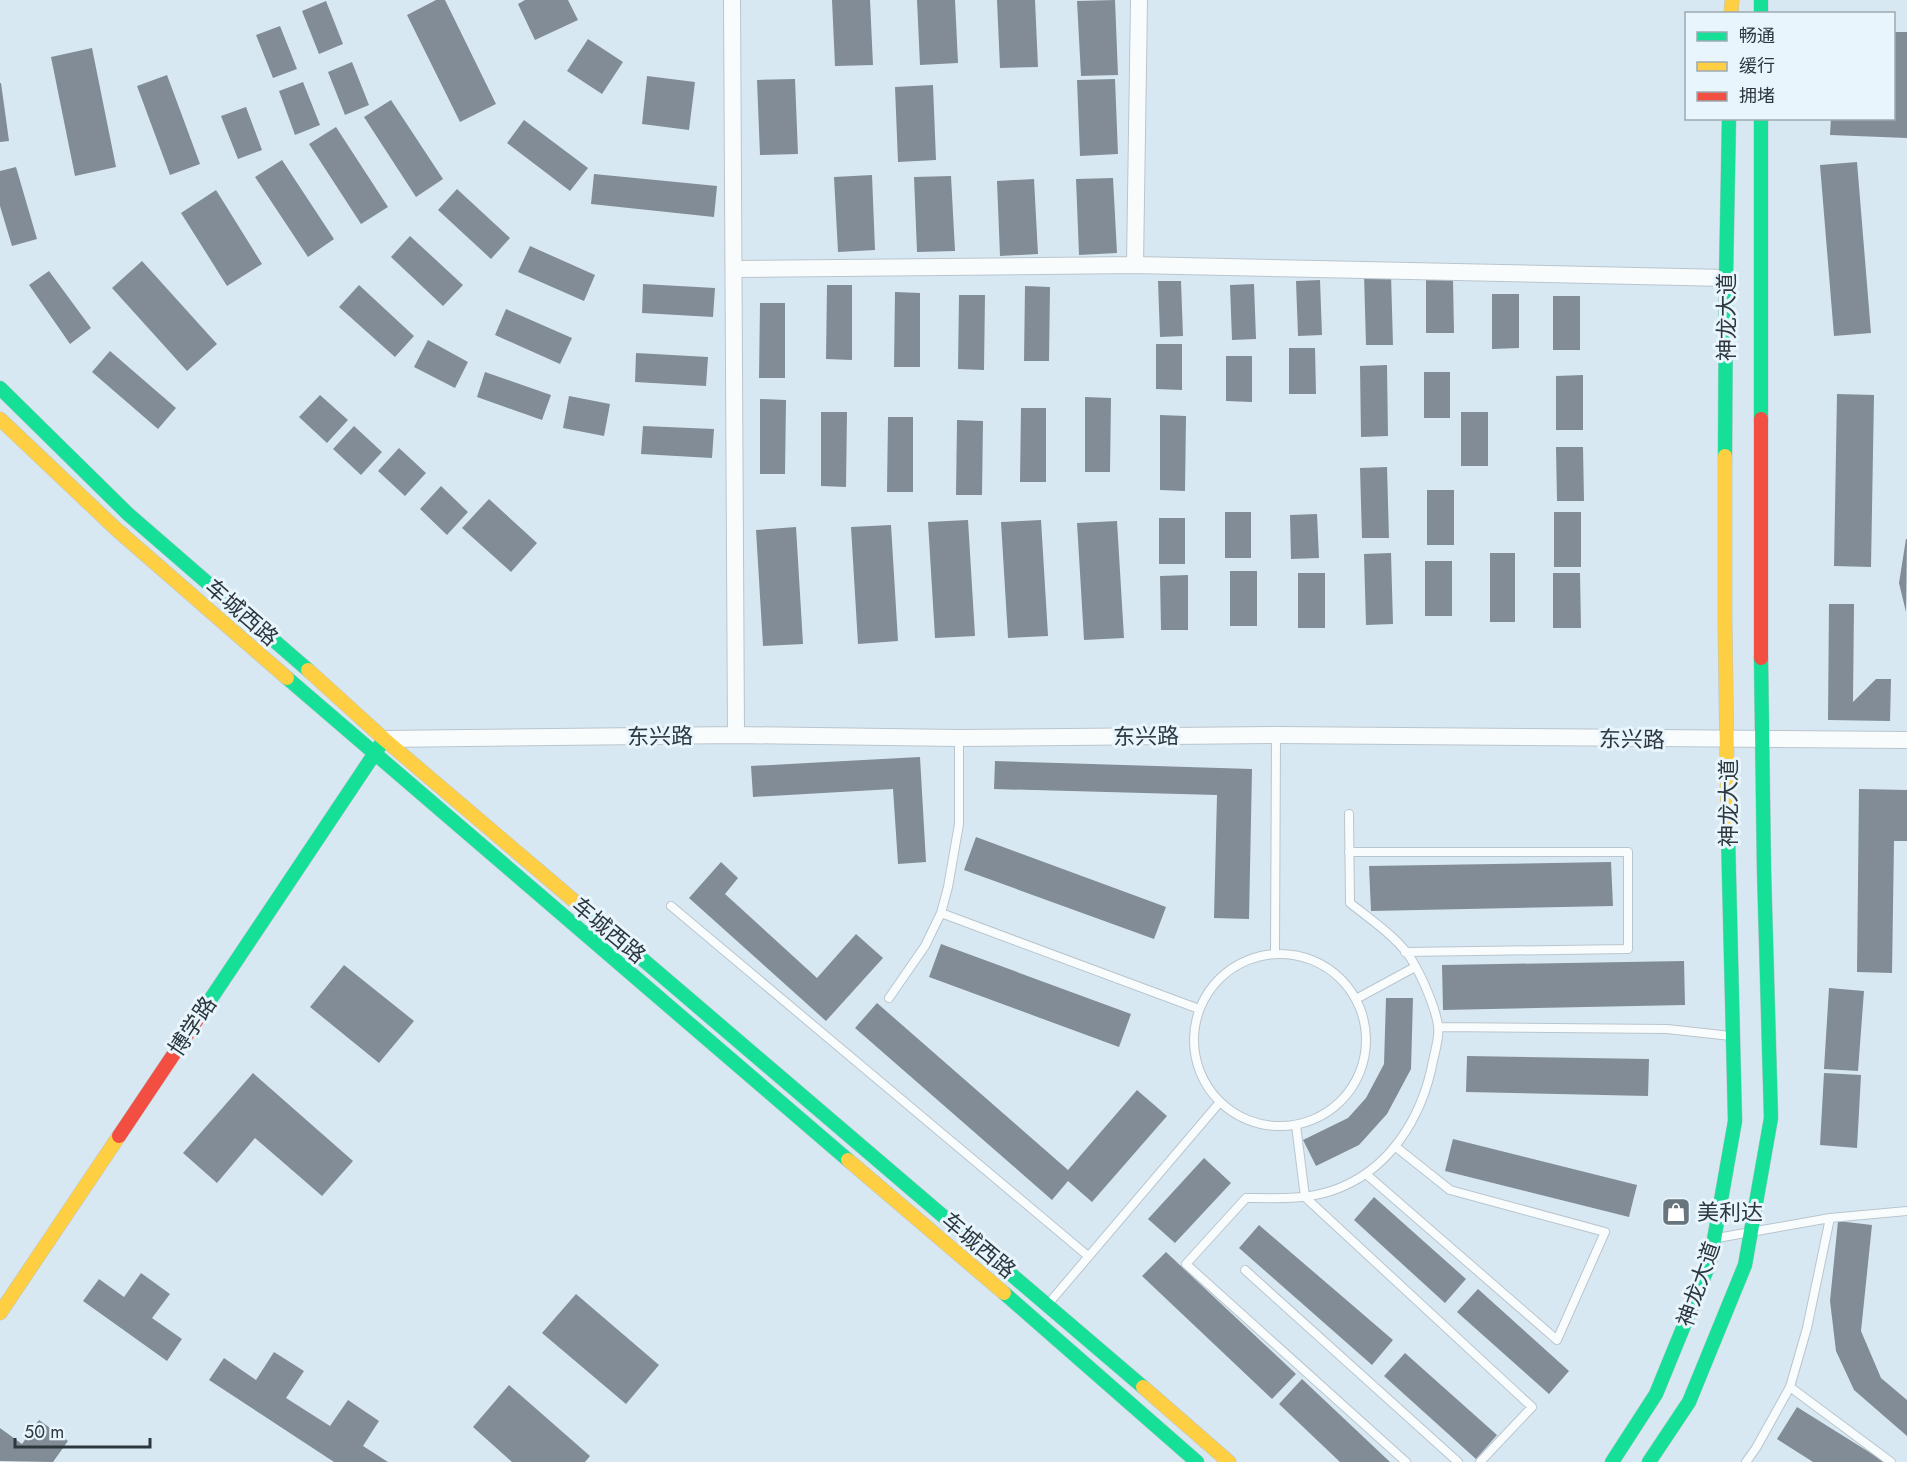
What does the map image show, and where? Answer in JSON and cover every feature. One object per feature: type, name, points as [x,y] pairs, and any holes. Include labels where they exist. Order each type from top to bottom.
[{"type":"main road","name":"神龙大道","points":[[1612,1462],[1656,1394],[1710,1262],[1735,1121],[1728,871],[1725,622],[1729,120]]},
{"type":"main road","name":"神龙大道","points":[[1649,1462],[1689,1402],[1745,1265],[1771,1118],[1764,870],[1761,626],[1761,120]]},
{"type":"main road","name":"车城西路","points":[[0,388],[128,514],[303,664],[384,739],[1048,1304],[1229,1462]]},
{"type":"main road","name":"车城西路","points":[[0,419],[116,529],[374,754],[1035,1320],[1197,1462]]},
{"type":"main road","name":"博学路","points":[[0,1313],[384,739]]},
{"type":"street","points":[[732,0],[736,735]]},
{"type":"street","points":[[1135,265],[1139,0]]},
{"type":"street","points":[[735,268],[1135,265],[1726,278]]},
{"type":"street","name":"东兴路","points":[[384,739],[736,735],[959,738],[1276,735],[1907,740]]},
{"type":"lane","points":[[1275,953],[1276,735]]},
{"type":"lane","points":[[889,998],[925,946],[941,913],[948,887],[959,824],[959,738]]},
{"type":"lane","points":[[1349,814],[1350,903],[1390,935],[1413,961],[1428,994],[1438,1027],[1428,1086],[1411,1124],[1396,1147],[1366,1174],[1333,1190],[1305,1197],[1246,1198],[1186,1264],[1406,1462]]},
{"type":"lane","points":[[1349,852],[1628,852],[1628,949],[1405,952]]},
{"type":"lane","points":[[671,906],[1088,1256]]},
{"type":"lane","points":[[941,913],[1199,1009]]},
{"type":"lane","points":[[1275,953],[1313,960],[1338,976],[1356,999],[1364,1021],[1366,1044],[1362,1067],[1352,1088],[1337,1105],[1318,1118],[1296,1125],[1269,1126],[1242,1118],[1220,1102],[1207,1086],[1198,1068],[1194,1048],[1194,1028],[1199,1009],[1208,991],[1221,976],[1237,964],[1275,953]]},
{"type":"lane","points":[[1356,999],[1415,967]]},
{"type":"lane","points":[[1438,1027],[1667,1029],[1733,1036]]},
{"type":"lane","points":[[1035,1320],[1220,1102]]},
{"type":"lane","points":[[1296,1125],[1305,1197],[1532,1407],[1480,1462]]},
{"type":"lane","points":[[1366,1174],[1557,1340],[1605,1232],[1450,1190],[1396,1147]]},
{"type":"lane","points":[[1714,1239],[1830,1218],[1907,1211]]},
{"type":"lane","points":[[1746,1462],[1790,1387],[1807,1328],[1830,1218]]},
{"type":"lane","points":[[1245,1270],[1458,1462]]},
{"type":"lane","points":[[1790,1387],[1891,1462]]},
{"type":"building","points":[[436,0],[445,0],[496,104],[460,122],[407,15]]},
{"type":"building","points":[[525,0],[568,0],[578,20],[535,40],[518,4]]},
{"type":"building","points":[[832,0],[870,0],[873,65],[835,66]]},
{"type":"building","points":[[917,0],[955,0],[958,63],[920,65]]},
{"type":"building","points":[[997,0],[1035,0],[1038,67],[1000,68]]},
{"type":"building","points":[[1115,0],[1118,75],[1081,76],[1077,1]]},
{"type":"building","points":[[326,1],[343,44],[319,54],[302,11]]},
{"type":"building","points":[[280,26],[297,69],[273,78],[256,35]]},
{"type":"building","points":[[1895,32],[1907,32],[1907,138],[1830,135],[1831,120],[1895,120]]},
{"type":"building","points":[[588,39],[623,62],[602,94],[567,71]]},
{"type":"building","points":[[92,48],[116,167],[75,176],[51,57]]},
{"type":"building","points":[[352,62],[369,105],[345,115],[328,72]]},
{"type":"building","points":[[167,75],[200,164],[170,175],[137,86]]},
{"type":"building","points":[[647,76],[695,82],[689,130],[642,124]]},
{"type":"building","points":[[795,79],[798,154],[760,155],[757,80]]},
{"type":"building","points":[[1115,79],[1118,154],[1080,156],[1077,80]]},
{"type":"building","points":[[303,82],[320,125],[295,135],[279,91]]},
{"type":"building","points":[[0,83],[9,141],[0,142]]},
{"type":"building","points":[[933,85],[936,160],[898,162],[895,87]]},
{"type":"building","points":[[391,100],[443,179],[416,197],[364,117]]},
{"type":"building","points":[[246,107],[262,150],[238,159],[221,116]]},
{"type":"building","points":[[524,120],[588,168],[570,191],[507,143]]},
{"type":"building","points":[[336,127],[388,207],[361,224],[309,144]]},
{"type":"building","points":[[282,160],[334,239],[308,257],[255,177]]},
{"type":"building","points":[[1857,162],[1871,333],[1834,336],[1820,165]]},
{"type":"building","points":[[16,167],[37,239],[12,246],[0,206],[0,171]]},
{"type":"building","points":[[594,174],[717,186],[714,217],[591,204]]},
{"type":"building","points":[[872,175],[875,250],[838,252],[834,177]]},
{"type":"building","points":[[951,176],[955,251],[917,252],[914,177]]},
{"type":"building","points":[[1113,178],[1117,253],[1079,255],[1076,179]]},
{"type":"building","points":[[1034,179],[1038,254],[1000,256],[997,181]]},
{"type":"building","points":[[457,189],[510,238],[491,259],[438,210]]},
{"type":"building","points":[[216,190],[262,264],[227,286],[181,213]]},
{"type":"building","points":[[410,236],[463,285],[443,306],[391,257]]},
{"type":"building","points":[[530,246],[595,275],[584,301],[518,272]]},
{"type":"building","points":[[142,261],[217,344],[187,371],[112,288]]},
{"type":"building","points":[[49,271],[91,328],[70,344],[29,285]]},
{"type":"building","points":[[1364,274],[1391,274],[1393,345],[1366,345]]},
{"type":"building","points":[[1426,279],[1453,279],[1454,333],[1426,333]]},
{"type":"building","points":[[1320,280],[1322,335],[1298,336],[1296,281]]},
{"type":"building","points":[[1158,281],[1181,281],[1183,336],[1160,337]]},
{"type":"building","points":[[643,284],[715,288],[713,317],[642,313]]},
{"type":"building","points":[[1254,284],[1256,339],[1232,340],[1230,285]]},
{"type":"building","points":[[359,285],[414,336],[395,357],[339,307]]},
{"type":"building","points":[[827,285],[852,285],[852,360],[826,359]]},
{"type":"building","points":[[1025,286],[1050,287],[1049,361],[1024,361]]},
{"type":"building","points":[[895,292],[920,293],[920,367],[894,367]]},
{"type":"building","points":[[1492,294],[1519,294],[1519,348],[1492,349]]},
{"type":"building","points":[[959,295],[985,295],[984,370],[958,369]]},
{"type":"building","points":[[1553,296],[1580,296],[1580,350],[1553,350]]},
{"type":"building","points":[[760,303],[785,303],[785,378],[759,378]]},
{"type":"building","points":[[506,309],[572,338],[560,364],[495,335]]},
{"type":"building","points":[[428,340],[468,362],[455,388],[414,367]]},
{"type":"building","points":[[1156,344],[1182,344],[1182,390],[1156,389]]},
{"type":"building","points":[[1289,348],[1315,348],[1316,394],[1289,394]]},
{"type":"building","points":[[110,351],[176,408],[158,429],[92,372]]},
{"type":"building","points":[[636,353],[708,357],[706,386],[635,382]]},
{"type":"building","points":[[1226,356],[1252,356],[1252,402],[1226,401]]},
{"type":"building","points":[[1387,365],[1388,436],[1361,437],[1360,366]]},
{"type":"building","points":[[485,372],[551,395],[542,420],[477,397]]},
{"type":"building","points":[[1424,372],[1450,372],[1450,418],[1424,418]]},
{"type":"building","points":[[1583,375],[1583,430],[1556,430],[1556,376]]},
{"type":"building","points":[[1837,394],[1874,395],[1871,567],[1834,566]]},
{"type":"building","points":[[320,395],[348,420],[327,443],[299,417]]},
{"type":"building","points":[[569,396],[610,404],[604,436],[563,428]]},
{"type":"building","points":[[1085,397],[1111,398],[1110,472],[1085,472]]},
{"type":"building","points":[[760,399],[786,400],[785,474],[760,474]]},
{"type":"building","points":[[1021,408],[1046,408],[1046,482],[1020,482]]},
{"type":"building","points":[[821,412],[847,412],[846,487],[821,486]]},
{"type":"building","points":[[1461,412],[1488,412],[1488,466],[1461,466]]},
{"type":"building","points":[[1160,415],[1186,416],[1185,491],[1160,490]]},
{"type":"building","points":[[888,417],[913,417],[913,492],[887,492]]},
{"type":"building","points":[[957,420],[983,421],[982,495],[956,495]]},
{"type":"building","points":[[354,426],[382,452],[361,475],[333,449]]},
{"type":"building","points":[[643,426],[714,429],[712,458],[641,454]]},
{"type":"building","points":[[1556,447],[1583,447],[1584,501],[1557,501]]},
{"type":"building","points":[[399,448],[426,473],[405,496],[378,471]]},
{"type":"building","points":[[1387,467],[1389,538],[1362,538],[1360,468]]},
{"type":"building","points":[[441,486],[468,512],[447,535],[420,509]]},
{"type":"building","points":[[1427,490],[1454,490],[1454,545],[1427,545]]},
{"type":"building","points":[[489,499],[537,543],[511,572],[462,528]]},
{"type":"building","points":[[1225,512],[1251,512],[1251,558],[1225,558]]},
{"type":"building","points":[[1554,512],[1581,512],[1581,567],[1554,567]]},
{"type":"building","points":[[1317,514],[1319,558],[1291,559],[1290,515]]},
{"type":"building","points":[[1159,518],[1185,518],[1185,564],[1159,564]]},
{"type":"building","points":[[968,520],[975,636],[935,638],[928,522]]},
{"type":"building","points":[[1041,520],[1048,636],[1008,638],[1001,522]]},
{"type":"building","points":[[1117,521],[1124,638],[1084,640],[1077,523]]},
{"type":"building","points":[[891,525],[898,641],[858,644],[851,527]]},
{"type":"building","points":[[796,527],[803,644],[763,646],[756,530]]},
{"type":"building","points":[[1907,539],[1906,612],[1899,583]]},
{"type":"building","points":[[1391,553],[1393,624],[1366,625],[1364,554]]},
{"type":"building","points":[[1490,553],[1515,553],[1515,622],[1490,622]]},
{"type":"building","points":[[1425,561],[1452,561],[1452,616],[1425,616]]},
{"type":"building","points":[[1230,571],[1257,571],[1257,626],[1230,626]]},
{"type":"building","points":[[1298,573],[1325,573],[1325,628],[1298,628]]},
{"type":"building","points":[[1553,573],[1580,573],[1581,628],[1553,628]]},
{"type":"building","points":[[1188,575],[1188,630],[1161,630],[1160,576]]},
{"type":"building","points":[[1829,604],[1854,604],[1853,702],[1876,679],[1891,679],[1890,721],[1828,720]]},
{"type":"building","points":[[920,757],[926,862],[898,864],[893,789],[753,797],[751,766]]},
{"type":"building","points":[[995,761],[1252,769],[1249,919],[1214,918],[1217,795],[994,789]]},
{"type":"building","points":[[1859,789],[1907,790],[1907,841],[1894,841],[1892,973],[1857,972]]},
{"type":"building","points":[[976,837],[1166,907],[1154,939],[964,870]]},
{"type":"building","points":[[721,862],[738,878],[725,894],[817,978],[856,934],[883,958],[826,1021],[689,898]]},
{"type":"building","points":[[1611,862],[1613,906],[1371,911],[1369,866]]},
{"type":"building","points":[[941,944],[1131,1014],[1119,1047],[929,977]]},
{"type":"building","points":[[1684,961],[1685,1005],[1443,1010],[1442,965]]},
{"type":"building","points":[[344,965],[414,1021],[379,1063],[310,1007]]},
{"type":"building","points":[[1829,988],[1864,991],[1858,1071],[1824,1069]]},
{"type":"building","points":[[1386,998],[1413,998],[1411,1069],[1387,1114],[1359,1145],[1316,1166],[1303,1140],[1348,1118],[1366,1098],[1384,1064]]},
{"type":"building","points":[[877,1003],[1068,1170],[1137,1090],[1167,1116],[1092,1202],[1068,1181],[1052,1200],[855,1028]]},
{"type":"building","points":[[1467,1056],[1649,1059],[1648,1096],[1466,1092]]},
{"type":"building","points":[[253,1073],[353,1161],[322,1196],[255,1138],[217,1183],[183,1153]]},
{"type":"building","points":[[1824,1073],[1861,1075],[1857,1148],[1820,1145]]},
{"type":"building","points":[[1453,1139],[1637,1185],[1629,1217],[1445,1171]]},
{"type":"building","points":[[1204,1158],[1231,1183],[1175,1243],[1148,1219]]},
{"type":"building","points":[[1374,1197],[1466,1279],[1445,1303],[1354,1220]]},
{"type":"building","points":[[1838,1221],[1872,1225],[1861,1331],[1881,1378],[1907,1400],[1907,1436],[1854,1390],[1836,1351],[1830,1301]]},
{"type":"building","points":[[1259,1225],[1393,1340],[1372,1365],[1239,1248]]},
{"type":"building","points":[[1166,1252],[1296,1374],[1272,1399],[1142,1276]]},
{"type":"building","points":[[141,1273],[170,1294],[152,1318],[182,1339],[167,1361],[83,1301],[99,1279],[124,1297]]},
{"type":"building","points":[[1478,1289],[1569,1371],[1549,1394],[1457,1312]]},
{"type":"building","points":[[576,1294],[659,1365],[626,1404],[542,1333]]},
{"type":"building","points":[[274,1352],[304,1371],[286,1398],[330,1426],[348,1400],[379,1421],[363,1446],[388,1462],[334,1462],[209,1380],[224,1358],[256,1380]]},
{"type":"building","points":[[1405,1353],[1497,1435],[1476,1459],[1384,1376]]},
{"type":"building","points":[[1302,1379],[1390,1462],[1340,1462],[1279,1404]]},
{"type":"building","points":[[509,1385],[590,1456],[585,1462],[512,1462],[473,1427]]},
{"type":"building","points":[[1797,1407],[1885,1462],[1813,1462],[1777,1439]]},
{"type":"building","points":[[39,1420],[68,1441],[53,1462],[0,1461],[0,1428],[22,1444]]},
{"type":"traffic: fast","points":[[1761,0],[1761,12]]},
{"type":"traffic: fast","points":[[1725,456],[1729,120]]},
{"type":"traffic: fast","points":[[1761,120],[1761,419]]},
{"type":"traffic: fast","points":[[0,388],[128,514],[308,670]]},
{"type":"traffic: fast","points":[[1649,1462],[1689,1402],[1745,1265],[1771,1118],[1761,658]]},
{"type":"traffic: fast","points":[[287,678],[848,1160]]},
{"type":"traffic: fast","points":[[204,1009],[383,741]]},
{"type":"traffic: fast","points":[[1612,1462],[1656,1394],[1710,1262],[1735,1121],[1728,834]]},
{"type":"traffic: fast","points":[[579,905],[1143,1387]]},
{"type":"traffic: fast","points":[[1004,1293],[1197,1462]]},
{"type":"traffic: slow","points":[[1731,12],[1732,0]]},
{"type":"traffic: slow","points":[[0,419],[116,529],[287,678]]},
{"type":"traffic: slow","points":[[1725,456],[1728,834]]},
{"type":"traffic: slow","points":[[308,670],[384,739],[579,905]]},
{"type":"traffic: slow","points":[[0,1313],[119,1136]]},
{"type":"traffic: slow","points":[[848,1160],[1004,1293]]},
{"type":"traffic: slow","points":[[1143,1387],[1229,1462]]},
{"type":"traffic: jam","points":[[1761,419],[1761,658]]},
{"type":"traffic: jam","points":[[119,1136],[204,1009]]},
{"type":"place","name":"美利达","points":[[1676,1212]]}]
